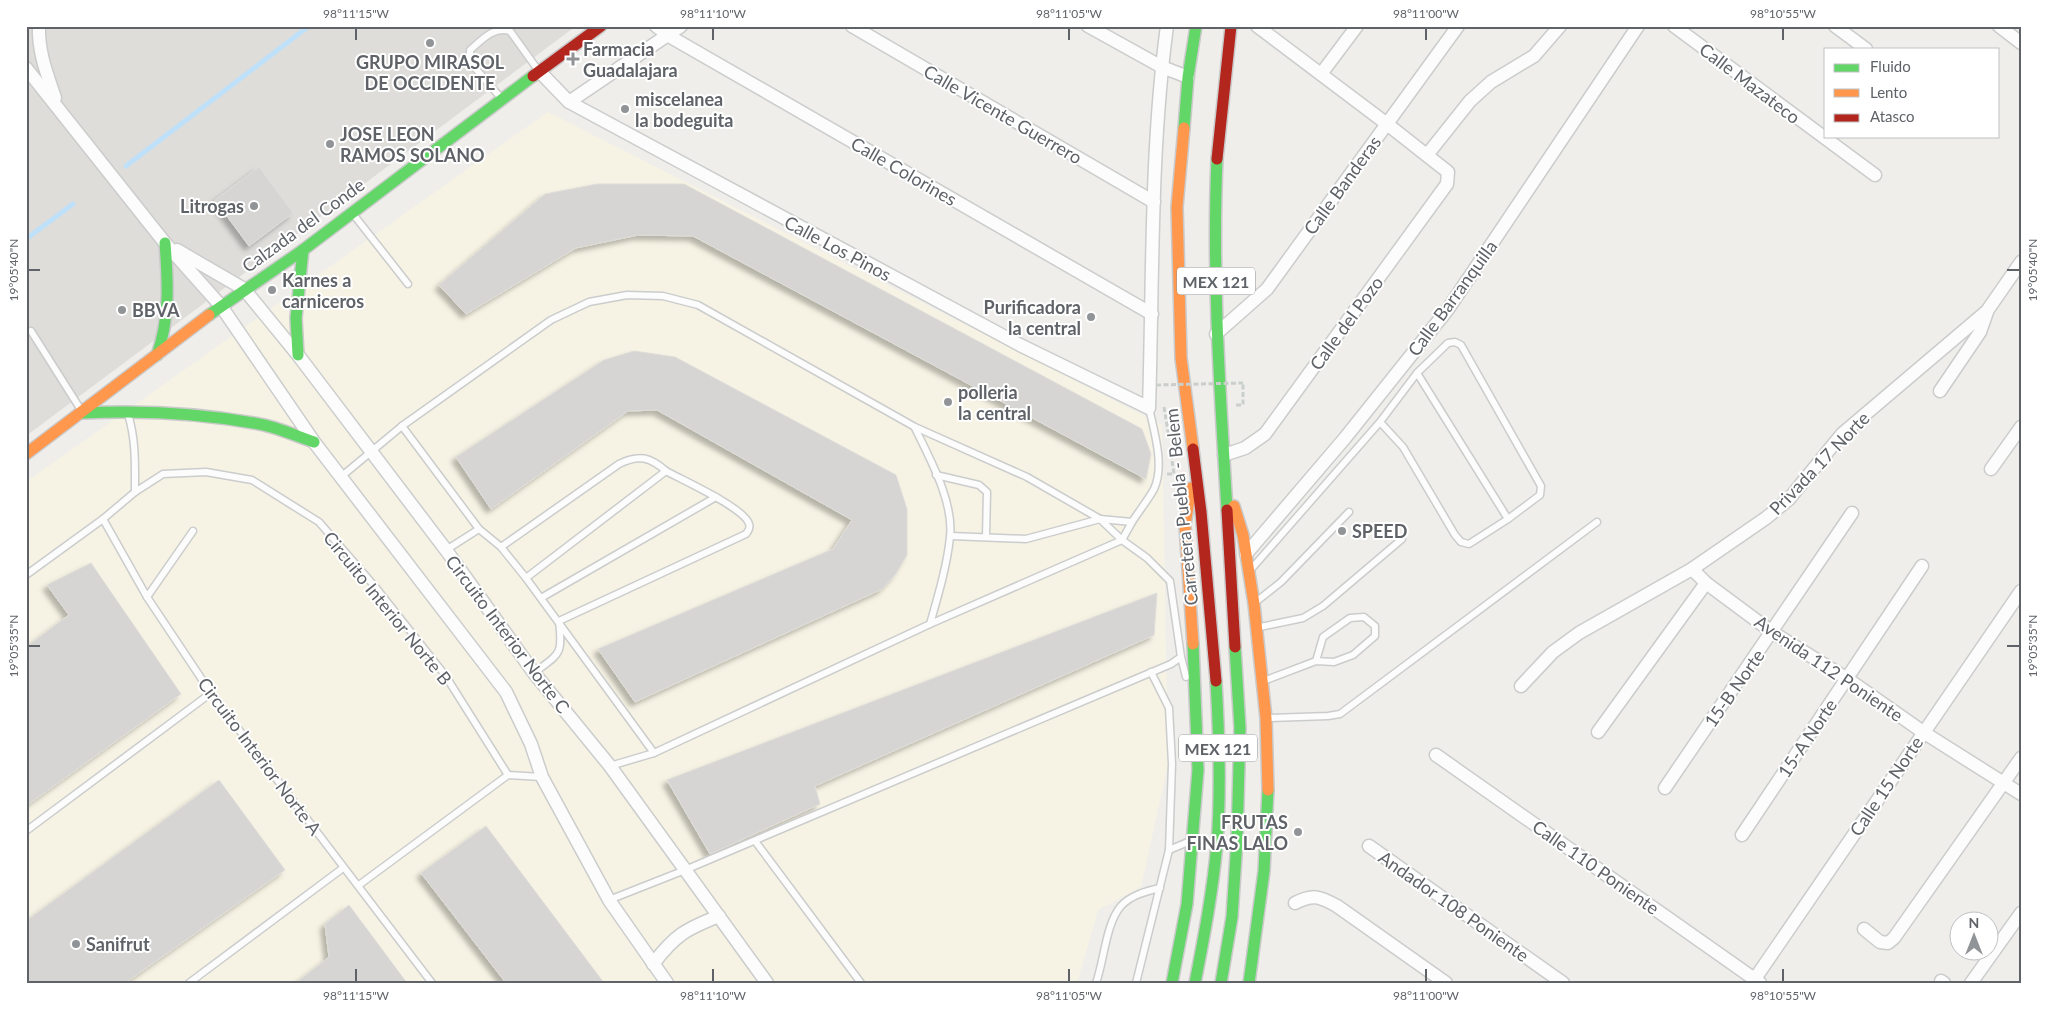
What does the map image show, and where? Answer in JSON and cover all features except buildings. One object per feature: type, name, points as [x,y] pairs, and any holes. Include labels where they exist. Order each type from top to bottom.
[{"type":"main road","name":"Calzada del Conde","points":[[26,454],[220,306],[303,250],[601,26]]},
{"type":"main road","name":"Carretera Puebla - Belem","points":[[1195,983],[1208,915],[1217,842],[1216,684],[1200,512],[1181,358],[1177,207],[1171,132],[1188,77],[1196,26]]},
{"type":"main road","name":"MEX 121","points":[[1221,983],[1232,917],[1238,840],[1240,728],[1228,536],[1227,484],[1216,334],[1215,212],[1217,154],[1231,26]]},
{"type":"main road","points":[[157,355],[165,334],[168,306],[164,243]]},
{"type":"main road","points":[[298,356],[296,318],[303,250]]},
{"type":"main road","points":[[82,413],[127,411],[212,417],[261,424],[314,442]]},
{"type":"main road","points":[[1172,983],[1187,904],[1198,770],[1196,703],[1185,525],[1195,468]]},
{"type":"main road","points":[[1227,484],[1243,535],[1254,604],[1266,718],[1268,802],[1264,871],[1249,983]]},
{"type":"street","points":[[39,26],[41,57],[58,107]]},
{"type":"street","name":"Calle Colorines","points":[[656,26],[669,36],[1152,314]]},
{"type":"street","points":[[569,102],[669,36],[681,26]]},
{"type":"street","name":"Calle Vicente Guerrero","points":[[852,26],[1154,202]]},
{"type":"street","points":[[1088,26],[1162,67],[1188,77]]},
{"type":"street","points":[[1149,408],[1154,202],[1171,132],[1162,67],[1167,26]]},
{"type":"street","points":[[1257,26],[1427,155],[1470,101],[1491,82],[1534,56],[1560,26]]},
{"type":"street","points":[[1322,74],[1357,26]]},
{"type":"street","name":"Calle Banderas","points":[[1216,334],[1267,289],[1458,26]]},
{"type":"street","name":"Calle Barranquilla","points":[[1246,554],[1345,438],[1448,309],[1638,26]]},
{"type":"street","name":"Calle Mazateco","points":[[1674,26],[1824,138]]},
{"type":"street","points":[[1835,26],[1865,48]]},
{"type":"street","points":[[1999,26],[2021,43]]},
{"type":"street","points":[[26,68],[164,243],[220,306],[314,442],[506,692],[531,744],[542,777],[610,900],[667,983]]},
{"type":"street","name":"Calle Los Pinos","points":[[539,71],[569,102],[1011,340],[1149,408]]},
{"type":"street","name":"Calle Mazateco","points":[[1824,138],[1874,175]]},
{"type":"street","name":"Calle del Pozo","points":[[1224,455],[1245,448],[1265,434],[1447,184],[1448,172],[1427,155]]},
{"type":"street","points":[[164,243],[244,289]]},
{"type":"street","name":"Privada 17 Norte","points":[[1521,686],[1554,652],[1579,633],[1692,570],[1789,500],[1842,434],[1987,311],[2017,276],[2021,262]]},
{"type":"street","name":"Circuito Interior Norte C","points":[[244,289],[298,356],[446,550],[534,673],[610,766],[767,983]]},
{"type":"street","points":[[1940,391],[1980,332],[1987,311]]},
{"type":"street","points":[[1991,469],[2021,427]]},
{"type":"street","name":"15-B Norte","points":[[1666,788],[1852,513]]},
{"type":"street","name":"15-A Norte","points":[[1742,834],[1922,566]]},
{"type":"street","name":"Avenida 112 Poniente","points":[[1692,570],[1706,583],[1772,632],[1846,678],[1923,732],[2021,794]]},
{"type":"street","points":[[1598,732],[1706,583]]},
{"type":"street","name":"Calle 15 Norte","points":[[1756,982],[1923,732],[2021,591]]},
{"type":"street","name":"Calle 110 Poniente","points":[[1436,755],[1756,982]]},
{"type":"street","points":[[1864,929],[1880,942],[1888,943],[1894,938],[2021,758]]},
{"type":"street","name":"Andador 108 Poniente","points":[[1369,846],[1563,983]]},
{"type":"street","points":[[1294,903],[1308,897],[1322,898],[1337,906],[1446,983]]},
{"type":"street","points":[[1971,983],[2021,913]]},
{"type":"street","points":[[653,964],[669,943],[692,926],[719,916]]},
{"type":"lane","points":[[502,99],[470,62],[469,56],[470,50],[495,30],[503,29],[510,32],[539,71]]},
{"type":"lane","points":[[353,212],[408,284]]},
{"type":"lane","points":[[342,476],[402,426],[551,320],[589,302],[627,295],[663,296],[698,305],[915,427],[1027,477],[1100,519],[1122,540],[1147,558],[1170,581],[1181,657],[1196,703]]},
{"type":"lane","points":[[31,331],[82,413]]},
{"type":"lane","points":[[1249,572],[1380,422],[1417,373],[1448,343],[1455,342],[1461,345],[1541,486],[1540,495],[1470,544],[1461,542],[1403,447],[1380,422]]},
{"type":"lane","points":[[1417,373],[1508,519]]},
{"type":"lane","points":[[610,766],[654,753],[930,624],[1122,540],[1154,487],[1158,465],[1157,444],[1149,408]]},
{"type":"lane","points":[[127,411],[134,432],[134,492]]},
{"type":"lane","points":[[402,426],[479,529],[501,547],[526,578],[654,753]]},
{"type":"lane","points":[[915,427],[947,504],[951,536],[930,624]]},
{"type":"lane","points":[[501,547],[619,464],[631,458],[644,458],[655,462],[666,471],[716,497],[744,515],[750,524],[750,529],[746,534],[559,621]]},
{"type":"lane","points":[[526,578],[666,471]]},
{"type":"lane","name":"Circuito Interior Norte B","points":[[26,575],[103,519],[134,492],[162,474],[206,472],[252,480],[319,522],[377,589],[444,675],[508,774]]},
{"type":"lane","points":[[936,475],[979,485],[986,492],[986,537]]},
{"type":"lane","points":[[541,598],[716,497]]},
{"type":"lane","points":[[1254,604],[1281,582],[1350,512]]},
{"type":"lane","name":"Circuito Interior Norte A","points":[[103,519],[147,597],[211,693],[432,983]]},
{"type":"lane","points":[[951,536],[1026,539],[1100,519],[1132,522]]},
{"type":"lane","points":[[1266,718],[1340,714],[1597,522]]},
{"type":"lane","points":[[446,550],[479,529]]},
{"type":"lane","points":[[147,597],[193,530]]},
{"type":"lane","points":[[1256,628],[1303,618],[1316,610],[1402,540]]},
{"type":"lane","points":[[1262,681],[1316,661],[1334,662],[1353,655],[1375,636],[1375,626],[1364,617],[1350,618],[1323,637],[1316,661]]},
{"type":"lane","points":[[534,673],[559,654],[561,645],[559,621]]},
{"type":"lane","points":[[610,900],[755,841],[1171,664],[1181,657]]},
{"type":"lane","points":[[1136,983],[1169,850],[1172,764],[1169,708],[1151,672]]},
{"type":"lane","points":[[26,831],[211,693]]},
{"type":"lane","points":[[359,885],[508,774],[542,777]]},
{"type":"lane","points":[[1169,850],[1193,839]]},
{"type":"lane","points":[[755,841],[862,983]]},
{"type":"lane","points":[[189,983],[343,868]]},
{"type":"lane","points":[[1096,983],[1112,925],[1122,905],[1142,892],[1160,888]]},
{"type":"path","points":[[1156,385],[1243,383]]},
{"type":"shaded area","points":[[26,26],[576,26],[26,436]]},
{"type":"shaded area","points":[[548,112],[1162,425],[1168,764],[1141,887],[1098,910],[1077,983],[26,983],[26,482]]},
{"type":"waterway","points":[[126,166],[309,26]]},
{"type":"waterway","points":[[26,239],[73,204]]},
{"type":"traffic: fast","points":[[1184,128],[1188,77],[1196,26]]},
{"type":"traffic: fast","points":[[209,315],[303,250],[533,76]]},
{"type":"traffic: fast","points":[[1217,159],[1216,291],[1227,510]]},
{"type":"traffic: fast","points":[[157,355],[166,314],[165,243]]},
{"type":"traffic: fast","points":[[298,355],[296,318],[303,250]]},
{"type":"traffic: fast","points":[[82,413],[149,412],[215,417],[266,425],[314,442]]},
{"type":"traffic: fast","points":[[1172,983],[1187,904],[1198,770],[1193,644]]},
{"type":"traffic: fast","points":[[1221,983],[1232,917],[1237,840],[1240,728],[1235,647]]},
{"type":"traffic: fast","points":[[1195,983],[1211,896],[1217,843],[1219,762],[1216,681]]},
{"type":"traffic: fast","points":[[1249,983],[1264,871],[1268,790]]},
{"type":"traffic: slow","points":[[1184,128],[1177,207],[1181,358],[1193,449]]},
{"type":"traffic: slow","points":[[26,454],[209,315]]},
{"type":"traffic: slow","points":[[1191,488],[1185,525],[1193,644]]},
{"type":"traffic: slow","points":[[1234,506],[1243,535],[1254,604],[1266,718],[1268,790]]},
{"type":"traffic: jam","points":[[533,76],[601,26]]},
{"type":"traffic: jam","points":[[1217,159],[1231,26]]},
{"type":"traffic: jam","points":[[1193,449],[1201,512],[1216,681]]},
{"type":"traffic: jam","points":[[1227,510],[1235,647]]},
{"type":"place","name":"GRUPO MIRASOL DE OCCIDENTE","points":[[430,43]]},
{"type":"place","name":"Farmacia Guadalajara","points":[[573,59]]},
{"type":"place","name":"miscelanea la bodeguita","points":[[625,109]]},
{"type":"place","name":"JOSE LEON RAMOS SOLANO","points":[[330,144]]},
{"type":"place","name":"Litrogas","points":[[254,206]]},
{"type":"place","name":"Karnes a carniceros","points":[[272,290]]},
{"type":"place","name":"BBVA","points":[[122,310]]},
{"type":"place","name":"Purificadora la central","points":[[1091,317]]},
{"type":"place","name":"polleria la central","points":[[948,402]]},
{"type":"place","name":"SPEED","points":[[1342,531]]},
{"type":"place","name":"FRUTAS FINAS LALO","points":[[1298,832]]},
{"type":"place","name":"Sanifrut","points":[[76,944]]}]
